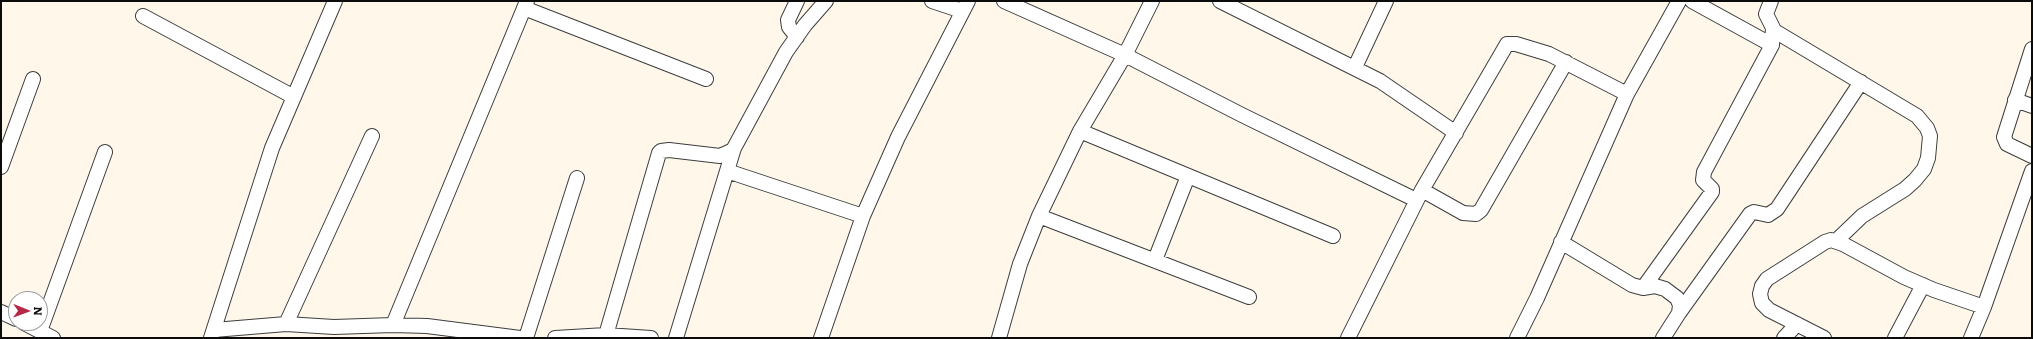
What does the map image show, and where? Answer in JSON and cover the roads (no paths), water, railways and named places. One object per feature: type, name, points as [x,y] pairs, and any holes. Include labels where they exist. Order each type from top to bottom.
[{"type":"street","points":[[335,1],[272,148],[212,334],[286,324],[334,328],[392,325],[425,332],[520,338]]},
{"type":"street","points":[[797,1],[788,20],[789,28],[797,37]]},
{"type":"street","points":[[676,338],[734,148],[786,52],[826,1]]},
{"type":"street","points":[[822,338],[863,216],[898,137],[965,6],[932,1]]},
{"type":"street","points":[[1004,1],[1125,55],[1242,115],[1419,195],[1463,213],[1476,214],[1481,210],[1566,62]]},
{"type":"street","points":[[999,338],[1020,264],[1039,216],[1080,131],[1125,55],[1152,1]]},
{"type":"street","points":[[1220,1],[1354,67],[1403,95],[1456,133]]},
{"type":"street","points":[[1354,67],[1386,1]]},
{"type":"street","points":[[1517,338],[1537,298],[1626,94],[1679,1]]},
{"type":"street","points":[[1692,1],[1772,45]]},
{"type":"street","points":[[1643,288],[1712,192],[1712,189],[1703,180],[1704,172],[1772,45],[1773,30],[1766,14],[1771,1]]},
{"type":"street","points":[[392,325],[525,5],[706,79]]},
{"type":"street","points":[[143,16],[294,97]]},
{"type":"street","points":[[1773,30],[1923,121],[1928,128],[1930,148],[1924,169],[1905,189],[1862,216],[1836,241]]},
{"type":"street","points":[[1348,338],[1419,195],[1507,44],[1516,44],[1549,54],[1626,94]]},
{"type":"street","points":[[2032,49],[2005,132],[2004,141],[2032,156]]},
{"type":"street","points":[[1,166],[33,79]]},
{"type":"street","points":[[1663,338],[1679,313],[1750,214],[1754,212],[1768,215],[1776,209],[1861,82]]},
{"type":"street","points":[[2015,100],[2032,106]]},
{"type":"street","points":[[1080,131],[1333,236]]},
{"type":"street","points":[[286,324],[372,136]]},
{"type":"street","points":[[601,336],[659,153],[661,151],[669,150],[720,156],[729,153],[734,148]]},
{"type":"street","points":[[48,309],[105,152]]},
{"type":"street","points":[[1971,338],[1984,307],[2032,171]]},
{"type":"street","points":[[727,172],[863,216]]},
{"type":"street","points":[[1155,260],[1188,176]]},
{"type":"street","points":[[526,338],[577,178]]},
{"type":"street","points":[[1039,216],[1249,297]]},
{"type":"street","points":[[1824,338],[1769,310],[1762,303],[1760,294],[1762,286],[1767,279],[1825,242],[1836,241],[1923,285],[1984,307]]},
{"type":"street","points":[[1562,242],[1632,285],[1643,288],[1655,286],[1665,289],[1677,298],[1680,305],[1679,313]]},
{"type":"street","points":[[1895,338],[1923,285]]},
{"type":"street","points":[[1784,338],[1797,324]]},
{"type":"street","points":[[40,331],[53,338]]},
{"type":"street","points":[[555,338],[601,336],[651,338]]}]
